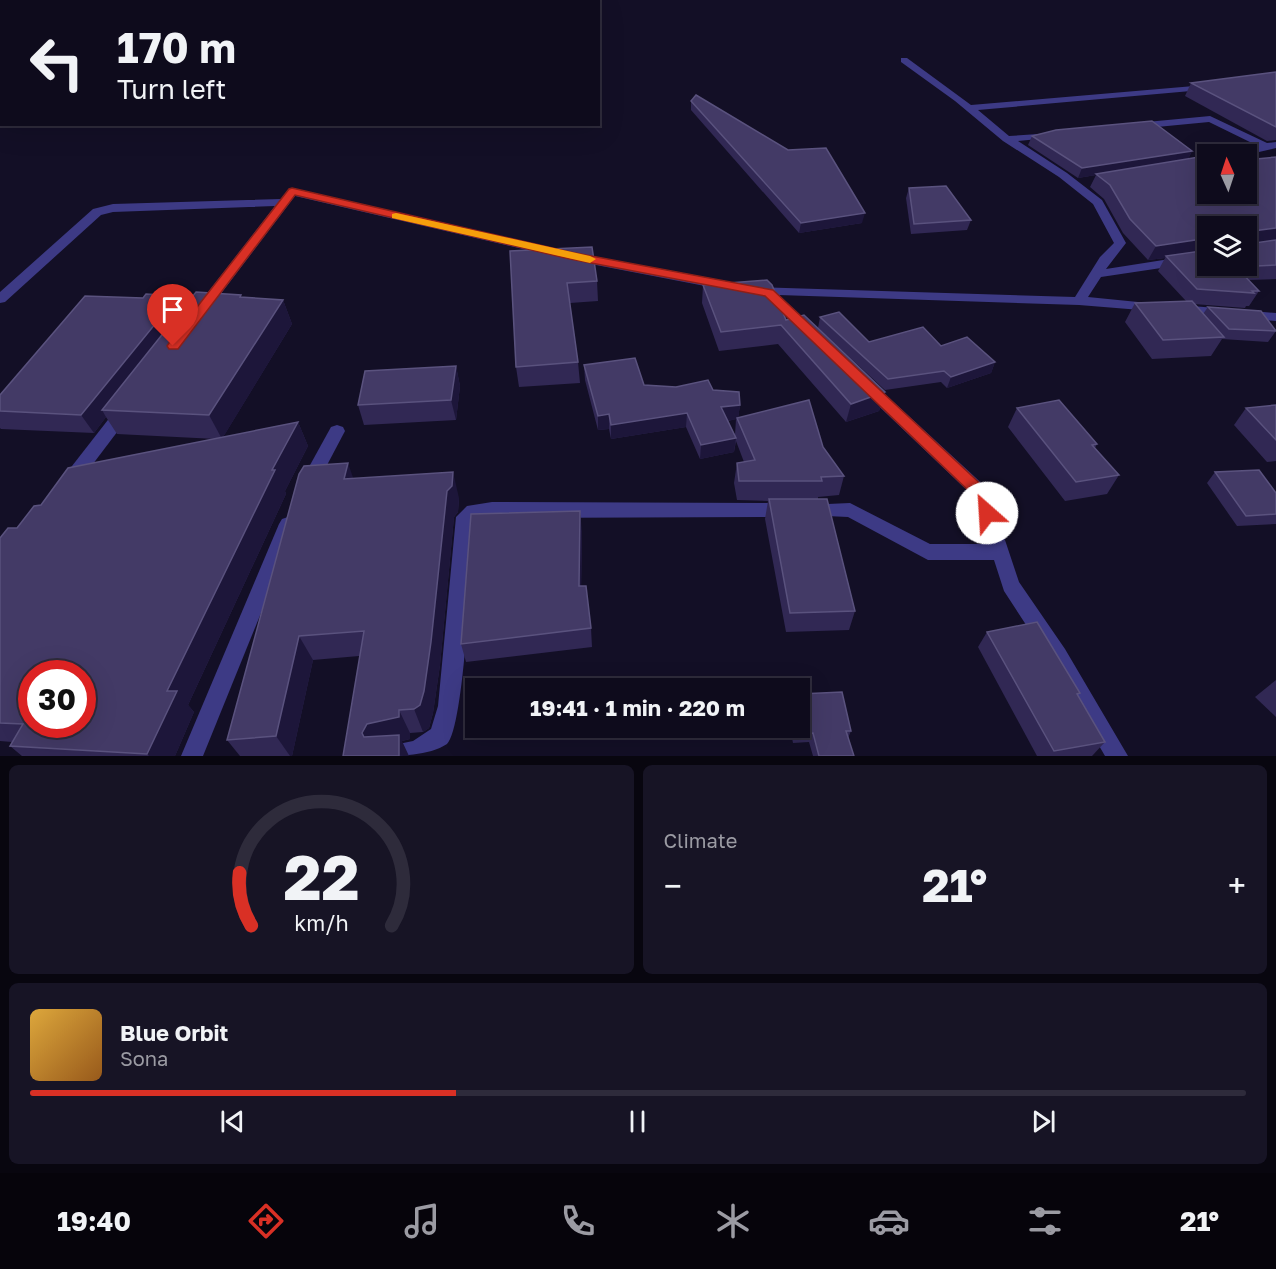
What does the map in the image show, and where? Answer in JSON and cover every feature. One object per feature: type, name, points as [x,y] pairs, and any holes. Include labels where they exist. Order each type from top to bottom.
[{"type":"street","points":[[904,60],[1007,139],[1081,184],[1098,202],[1120,243],[1096,274],[1079,302]]},
{"type":"street","points":[[969,108],[1191,88]]},
{"type":"street","points":[[1121,128],[1210,119],[1271,146]]},
{"type":"street","points":[[1007,139],[1065,133]]},
{"type":"street","points":[[192,322],[292,192],[570,256],[769,293],[1079,302],[1276,317]]},
{"type":"street","points":[[0,299],[97,212],[113,208],[284,202]]},
{"type":"street","points":[[1096,274],[1197,259]]},
{"type":"street","points":[[769,293],[822,344]]},
{"type":"street","points":[[856,376],[982,494],[1011,585],[1058,656],[1117,756]]},
{"type":"street","points":[[63,489],[135,397]]},
{"type":"street","points":[[192,756],[296,507],[337,431]]},
{"type":"street","points":[[387,756],[417,752],[440,736],[449,706],[465,517],[473,511],[492,509],[850,510],[928,552],[999,552]]},
{"type":"building","points":[[1276,72],[1276,127],[1191,83]]},
{"type":"building","points":[[696,95],[788,150],[826,148],[865,213],[801,223],[691,101]]},
{"type":"building","points":[[1152,121],[1192,151],[1082,168],[1032,136],[1056,130]]},
{"type":"building","points":[[1197,157],[1197,204],[1257,204],[1257,159],[1276,157],[1276,228],[1257,230],[1257,216],[1197,216],[1197,240],[1156,246],[1130,219],[1110,185],[1096,174]]},
{"type":"building","points":[[946,186],[971,220],[914,224],[909,188]]},
{"type":"building","points":[[1276,240],[1276,265],[1257,266],[1257,243]]},
{"type":"building","points":[[592,247],[597,281],[567,283],[578,362],[516,367],[510,251]]},
{"type":"building","points":[[1197,252],[1197,276],[1245,276],[1259,291],[1252,291],[1254,293],[1197,289],[1166,256]]},
{"type":"building","points":[[767,280],[772,285],[786,320],[804,315],[885,392],[851,404],[781,325],[721,332],[703,285]]},
{"type":"building","points":[[196,292],[283,300],[209,415],[102,410]]},
{"type":"building","points":[[146,294],[178,296],[81,415],[0,411],[0,395],[85,296],[143,298]]},
{"type":"building","points":[[1192,301],[1224,337],[1163,340],[1135,303]]},
{"type":"building","points":[[1208,307],[1261,311],[1276,331],[1229,329]]},
{"type":"building","points":[[839,312],[869,342],[923,327],[941,346],[967,337],[995,362],[951,377],[944,371],[888,379],[820,317]]},
{"type":"building","points":[[635,358],[644,385],[676,387],[708,380],[713,390],[739,392],[740,405],[721,407],[736,438],[701,445],[687,413],[611,425],[609,414],[598,416],[584,365]]},
{"type":"building","points":[[456,366],[451,400],[358,405],[365,371]]},
{"type":"building","points":[[809,400],[823,447],[844,476],[821,477],[822,481],[739,481],[737,463],[755,460],[737,418]]},
{"type":"building","points":[[1059,400],[1097,444],[1092,445],[1119,475],[1076,482],[1017,408]]},
{"type":"building","points":[[1276,405],[1276,440],[1246,408]]},
{"type":"building","points":[[298,422],[272,470],[275,470],[167,691],[177,691],[147,754],[10,746],[18,732],[18,738],[96,738],[96,660],[18,660],[18,724],[0,723],[0,538],[8,528],[17,528],[34,506],[41,505],[68,468]]},
{"type":"building","points":[[348,463],[344,479],[453,472],[452,486],[447,491],[431,642],[420,705],[414,709],[399,710],[399,717],[367,724],[362,733],[364,737],[399,735],[399,756],[343,756],[364,631],[299,636],[276,736],[227,740],[299,474],[304,466]]},
{"type":"building","points":[[1259,470],[1276,493],[1276,514],[1246,516],[1215,472]]},
{"type":"building","points":[[769,499],[827,499],[855,611],[790,613]]},
{"type":"building","points":[[580,511],[579,586],[586,586],[591,628],[461,644],[471,514]]},
{"type":"building","points":[[1037,622],[1080,693],[1077,694],[1105,742],[1054,751],[987,632]]},
{"type":"building","points":[[842,692],[851,731],[846,731],[854,756],[819,756],[813,733],[810,733],[810,694]]},
{"type":"slow traffic","points":[[396,216],[590,259]]},
{"type":"route","points":[[173,346],[292,192],[570,256],[769,293],[982,494],[987,513]]}]
